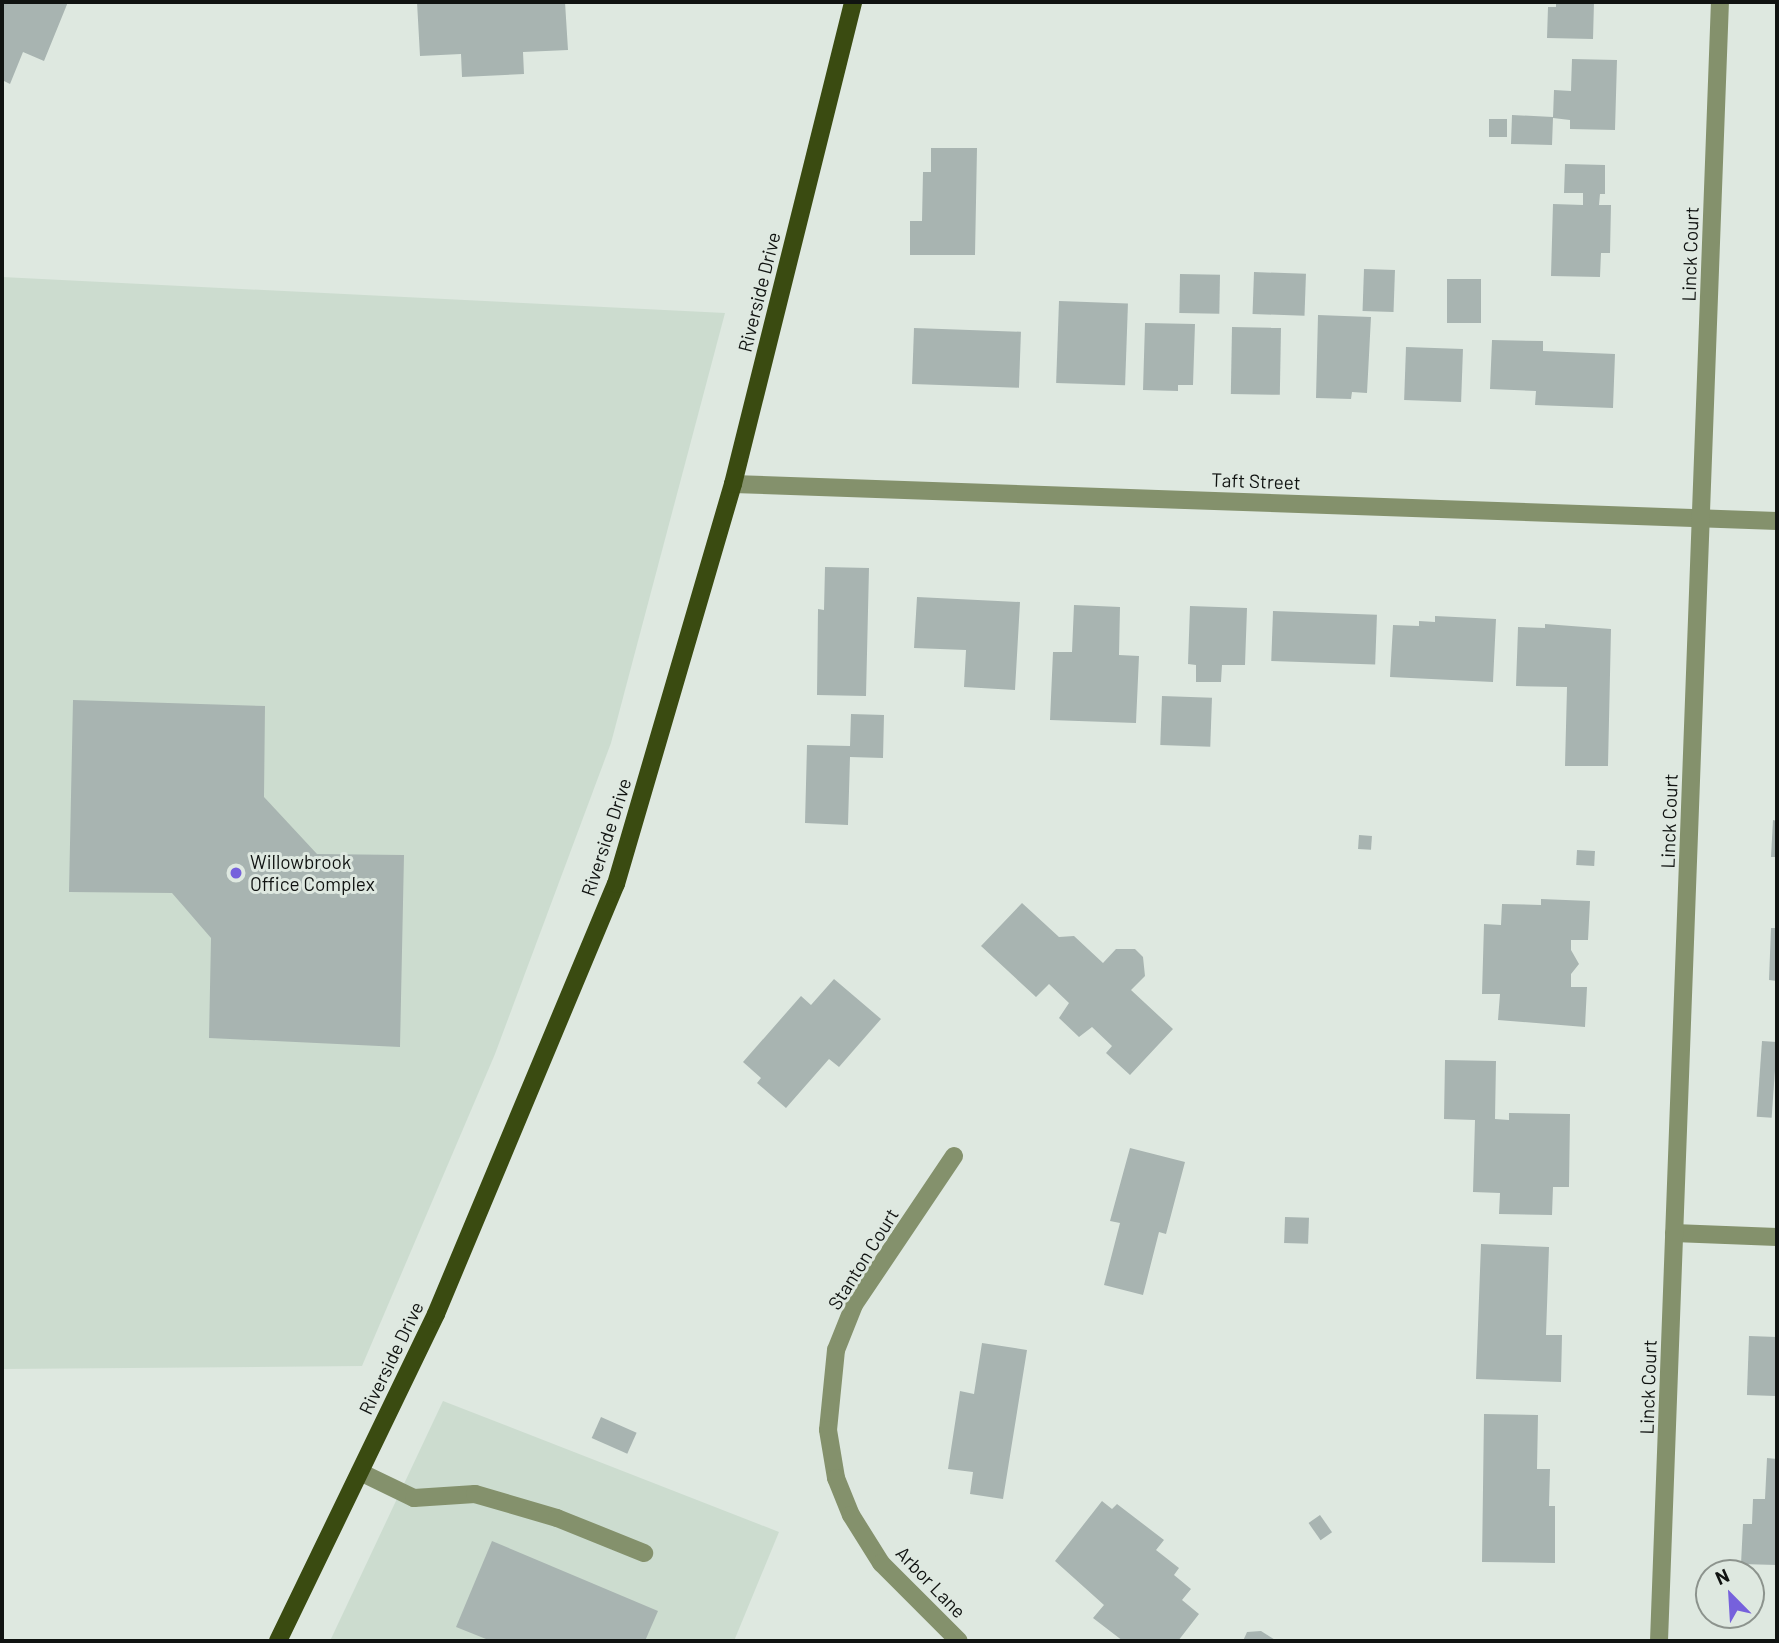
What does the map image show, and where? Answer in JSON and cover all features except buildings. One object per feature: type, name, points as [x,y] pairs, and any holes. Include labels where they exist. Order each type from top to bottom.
[{"type":"main road","name":"Riverside Drive","points":[[278,1641],[436,1314],[616,884],[733,484],[853,2]]},
{"type":"street","name":"Linck Court","points":[[1659,1641],[1720,2]]},
{"type":"street","name":"Taft Street","points":[[733,484],[1777,521]]},
{"type":"street","name":"Stanton Court","points":[[851,1515],[836,1478],[828,1430],[829,1386],[836,1350],[854,1306],[954,1156]]},
{"type":"street","points":[[1674,1233],[1777,1237]]},
{"type":"street","points":[[360,1472],[414,1498],[475,1493],[557,1518],[644,1553]]},
{"type":"street","name":"Arbor Lane","points":[[851,1515],[881,1563],[959,1641]]},
{"type":"shaded area","points":[[2,277],[725,313],[611,743],[495,1054],[362,1366],[2,1369]]},
{"type":"shaded area","points":[[443,1401],[779,1532],[734,1641],[330,1641]]},
{"type":"place","name":"Willowbrook Office Complex","points":[[236,873]]}]
